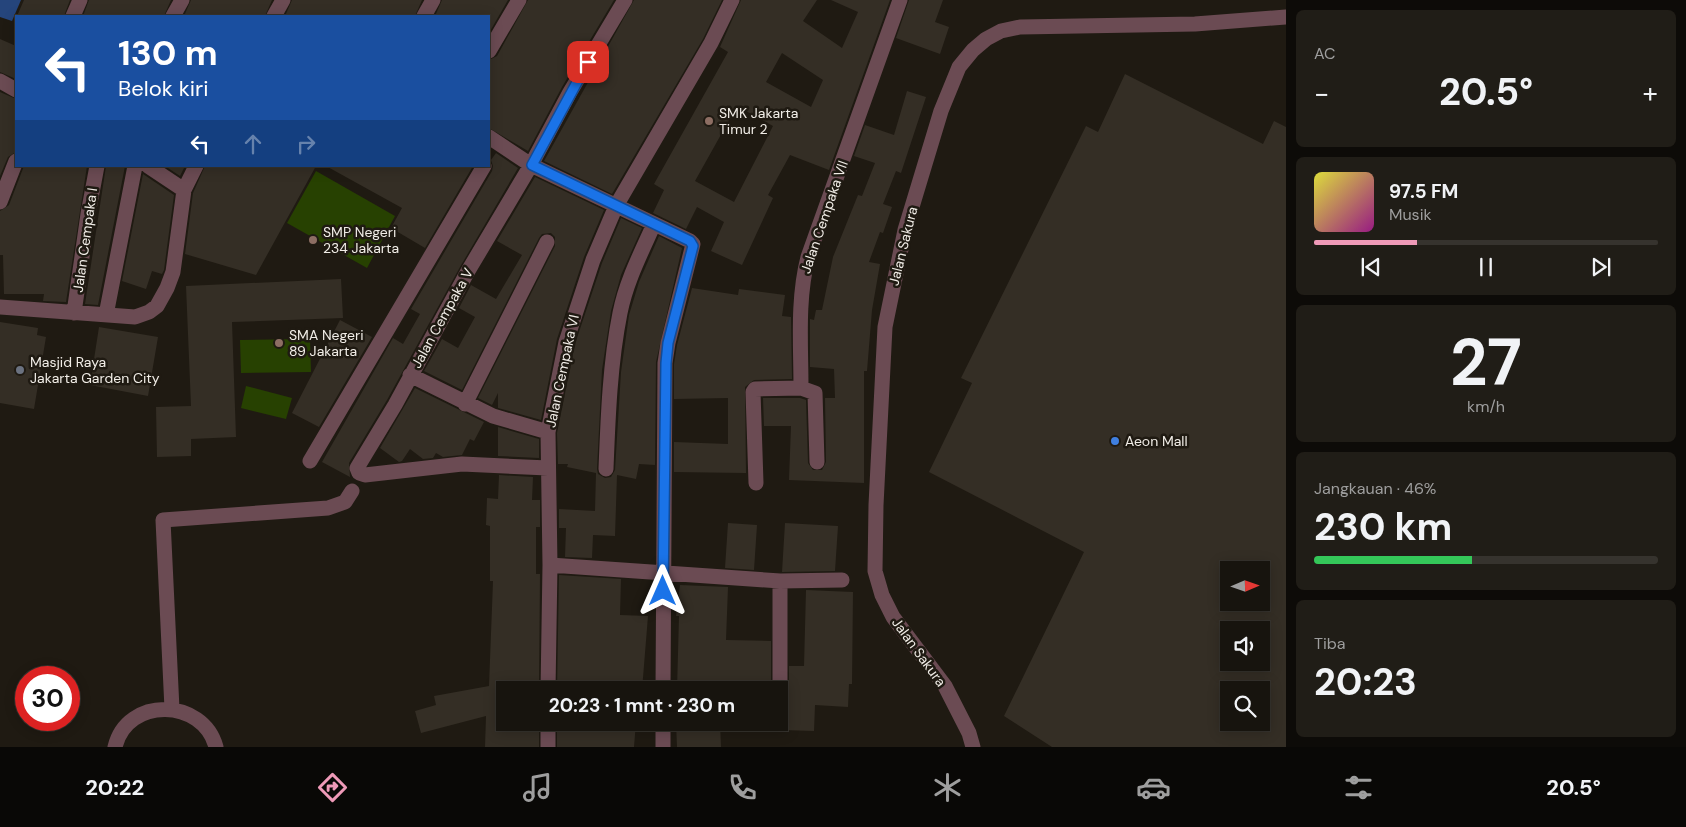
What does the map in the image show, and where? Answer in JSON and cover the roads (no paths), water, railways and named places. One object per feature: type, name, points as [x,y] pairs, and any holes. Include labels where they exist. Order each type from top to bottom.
[{"type":"street","points":[[73,15],[80,0]]},
{"type":"street","points":[[174,15],[182,0]]},
{"type":"street","points":[[275,15],[283,0]]},
{"type":"street","points":[[425,15],[433,0]]},
{"type":"street","points":[[490,49],[519,0]]},
{"type":"street","name":"Jalan Cempaka V","points":[[548,468],[462,464],[365,476],[359,473],[357,468],[468,270],[532,165],[570,92],[625,0]]},
{"type":"street","name":"Jalan Cempaka VI","points":[[548,681],[550,565],[548,432],[562,357],[574,312],[616,206],[711,43],[732,0]]},
{"type":"street","name":"Jalan Cempaka VII","points":[[801,388],[800,315],[802,278],[900,0]]},
{"type":"street","name":"Jalan Sakura","points":[[973,747],[969,733],[945,686],[893,616],[882,595],[875,571],[886,318],[905,230],[941,111],[959,67],[973,50],[986,39],[1001,31],[1020,27],[1195,24],[1286,17]]},
{"type":"street","points":[[490,153],[493,140],[532,165],[690,241],[693,248],[676,309],[666,363],[663,681]]},
{"type":"street","points":[[0,202],[15,164]]},
{"type":"street","name":"Jalan Cempaka I","points":[[74,314],[88,214],[97,167]]},
{"type":"street","points":[[106,315],[135,167]]},
{"type":"street","points":[[150,167],[184,190]]},
{"type":"street","points":[[0,307],[74,314],[135,317],[149,312],[157,306],[173,272],[184,190],[196,167]]},
{"type":"street","points":[[310,461],[483,167]]},
{"type":"street","points":[[606,469],[608,419],[620,313],[634,268],[654,224]]},
{"type":"street","points":[[465,404],[547,242]]},
{"type":"street","points":[[410,375],[465,404],[505,421],[548,432]]},
{"type":"street","points":[[756,483],[754,390],[759,388],[801,388],[815,393],[817,396],[817,462]]},
{"type":"street","points":[[172,709],[163,520],[328,508],[345,502],[352,491]]},
{"type":"street","points":[[550,565],[780,581],[842,580]]},
{"type":"street","points":[[780,581],[780,681]]},
{"type":"street","points":[[115,747],[122,732],[138,716],[160,709],[172,709],[194,717],[210,733],[216,747]]},
{"type":"street","points":[[548,731],[548,747]]},
{"type":"street","points":[[663,731],[663,747]]},
{"type":"water","points":[[0,0],[21,0],[12,21],[0,17]]},
{"type":"place","name":"SMK Jakarta Timur 2","points":[[709,121]]},
{"type":"place","name":"SMP Negeri 234 Jakarta","points":[[313,240]]},
{"type":"place","name":"SMA Negeri 89 Jakarta","points":[[279,343]]},
{"type":"place","name":"Masjid Raya Jakarta Garden City","points":[[20,370]]},
{"type":"place","name":"Aeon Mall","points":[[1115,441]]}]
